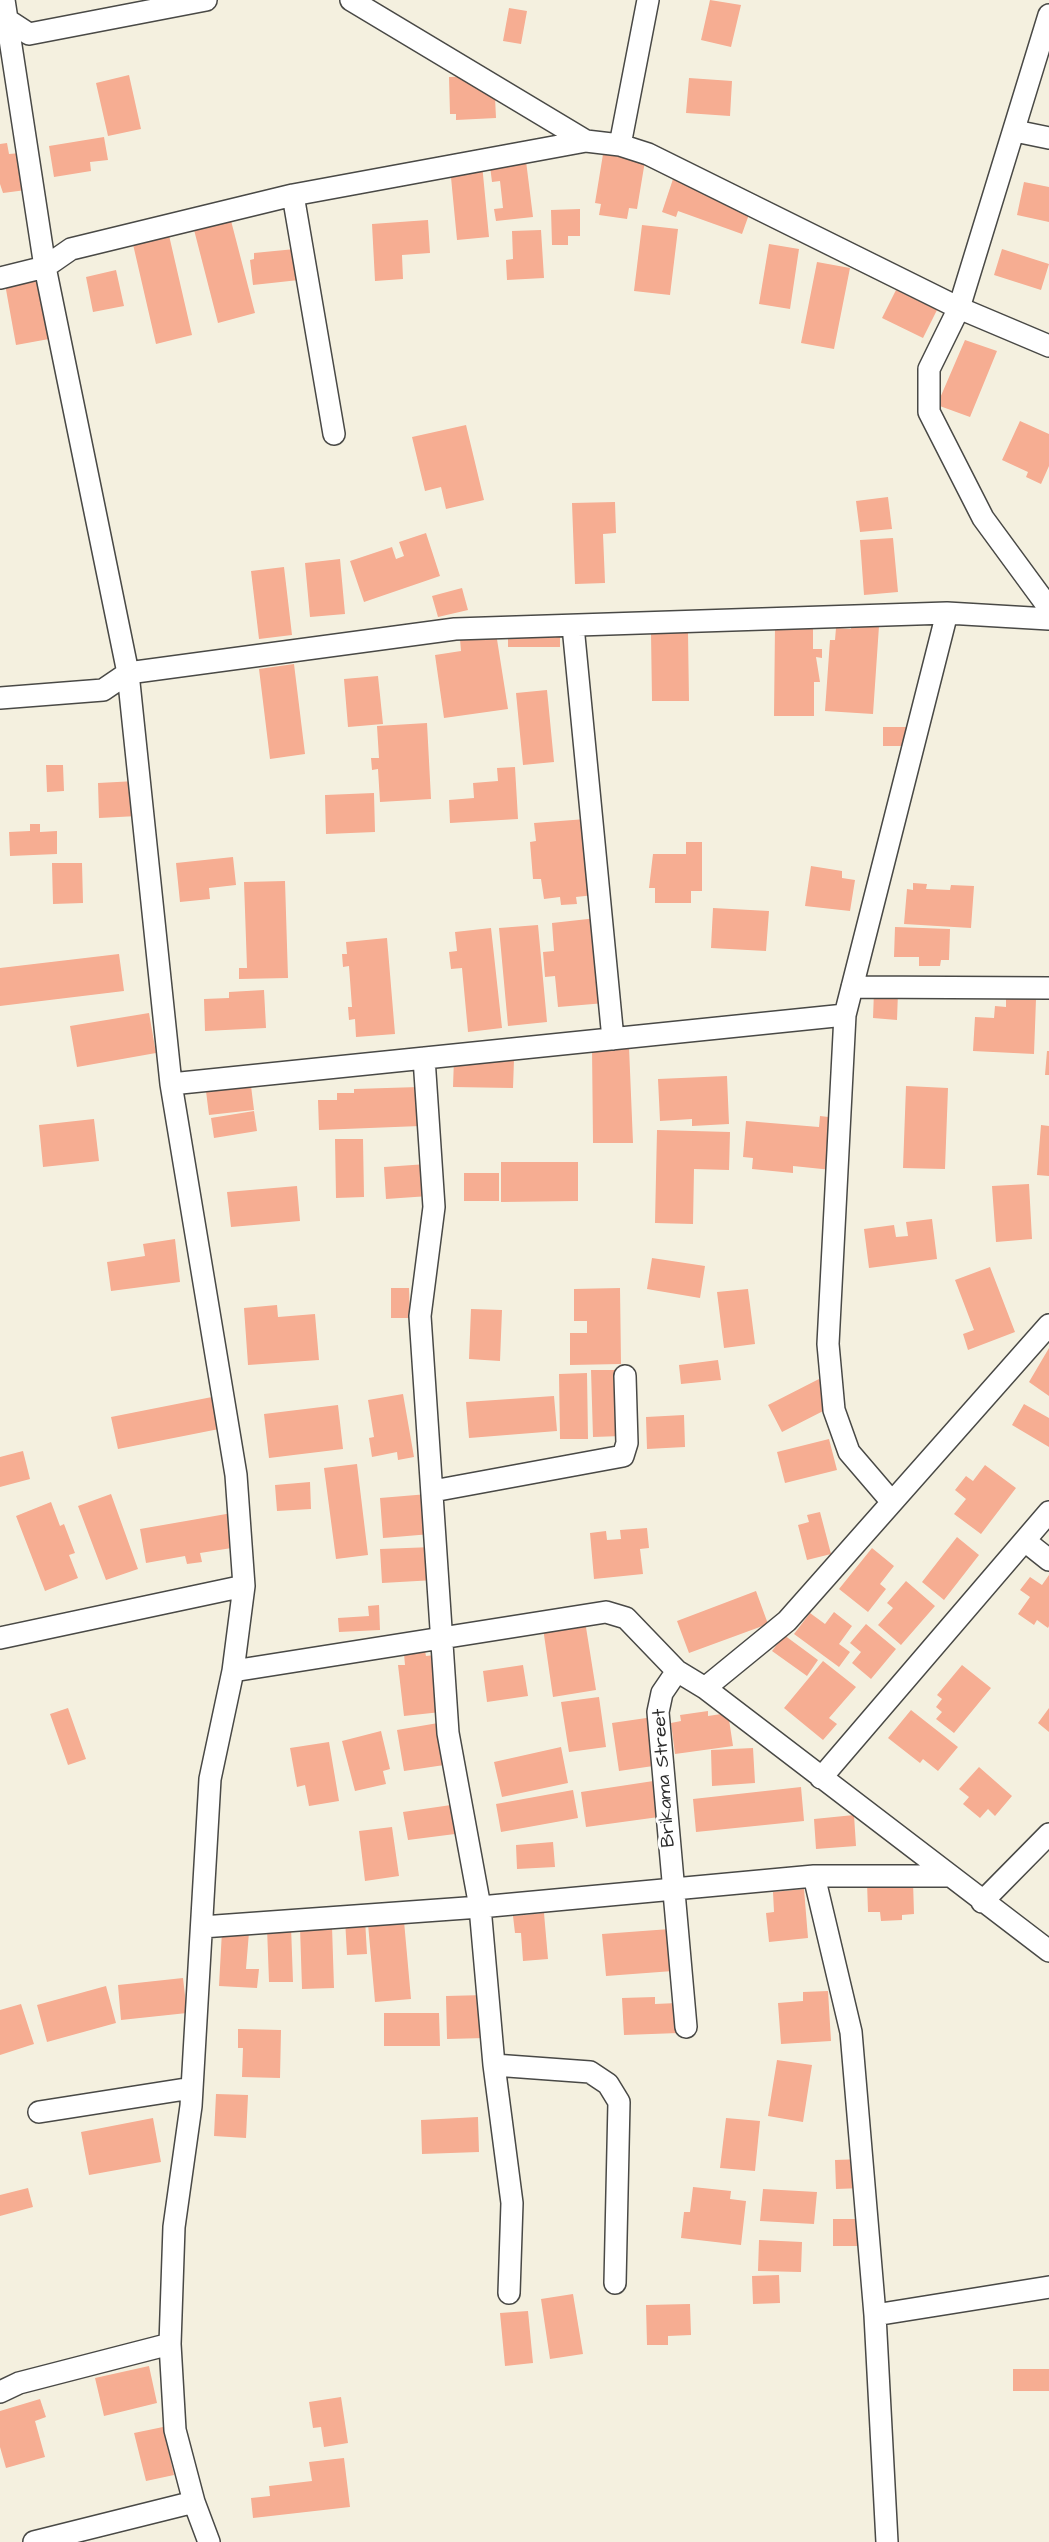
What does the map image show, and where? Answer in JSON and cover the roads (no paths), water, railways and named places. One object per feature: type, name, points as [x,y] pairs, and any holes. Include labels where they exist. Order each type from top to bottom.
[{"type":"street","points":[[3,13],[29,34],[206,0]]},
{"type":"street","points":[[351,0],[586,141]]},
{"type":"street","points":[[620,145],[648,0]]},
{"type":"street","points":[[3,13],[45,267],[128,673],[171,1083],[236,1475],[244,1586],[233,1671],[210,1779],[192,2088],[174,2227],[170,2344],[175,2430],[194,2502],[209,2542]]},
{"type":"street","points":[[1049,15],[958,308],[929,369],[929,412],[983,518],[1049,608]]},
{"type":"street","points":[[1015,131],[1049,138]]},
{"type":"street","points":[[0,278],[45,267],[71,249],[293,195],[586,141],[620,145],[648,154],[958,308],[1049,346]]},
{"type":"street","points":[[293,195],[334,434]]},
{"type":"street","points":[[0,698],[103,690],[128,673],[455,629],[947,613],[1049,619]]},
{"type":"street","points":[[891,1501],[849,1452],[834,1410],[828,1344],[845,1015],[947,613]]},
{"type":"street","points":[[573,626],[612,1039]]},
{"type":"street","points":[[852,987],[1049,988]]},
{"type":"street","points":[[171,1083],[845,1015]]},
{"type":"street","points":[[424,1058],[434,1207],[420,1316],[448,1733],[480,1908],[494,2064],[512,2203],[509,2293]]},
{"type":"street","points":[[705,1689],[787,1621],[1049,1325]]},
{"type":"street","points":[[433,1491],[623,1456],[627,1443],[625,1376]]},
{"type":"street","points":[[821,1778],[1049,1511]]},
{"type":"street","points":[[1025,1541],[1049,1560]]},
{"type":"street","points":[[0,1638],[244,1586]]},
{"type":"street","points":[[233,1671],[606,1612],[626,1618],[677,1671],[705,1689],[947,1876],[1049,1951]]},
{"type":"street","name":"Brikama Street","points":[[677,1671],[662,1693],[657,1712],[686,2027]]},
{"type":"street","points":[[982,1902],[1049,1834]]},
{"type":"street","points":[[201,1927],[480,1908],[814,1877],[947,1876]]},
{"type":"street","points":[[814,1877],[851,2032],[875,2315],[887,2542]]},
{"type":"street","points":[[494,2064],[590,2072],[608,2084],[619,2102],[614,2283]]},
{"type":"street","points":[[39,2112],[192,2088]]},
{"type":"street","points":[[875,2315],[1049,2287]]},
{"type":"street","points":[[0,2392],[19,2383],[170,2344]]},
{"type":"street","points":[[34,2542],[194,2502]]}]
